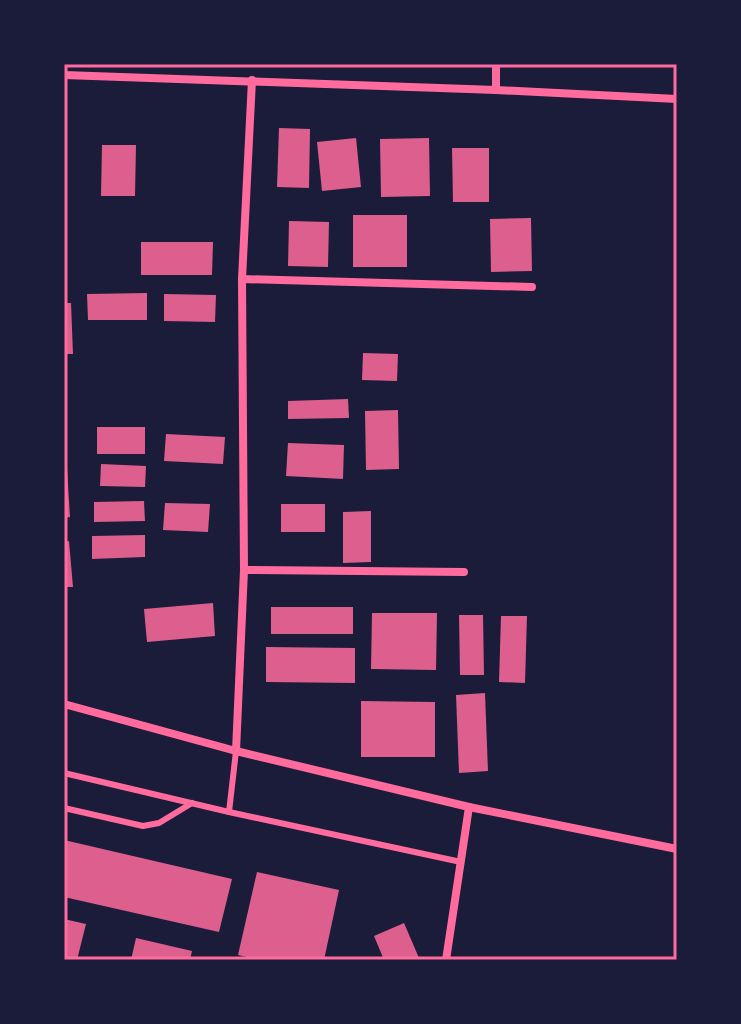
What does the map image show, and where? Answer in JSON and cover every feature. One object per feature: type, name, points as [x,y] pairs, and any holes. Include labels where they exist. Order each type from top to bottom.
[{"type":"street","points":[[496,64],[496,90]]},
{"type":"street","points":[[64,75],[677,99]]},
{"type":"street","points":[[236,751],[244,570],[242,279],[252,80]]},
{"type":"street","points":[[242,279],[532,287]]},
{"type":"street","points":[[244,570],[464,572]]},
{"type":"street","points":[[64,704],[236,751],[469,807],[677,849]]},
{"type":"street","points":[[446,960],[469,807]]},
{"type":"lane","points":[[229,812],[236,751]]},
{"type":"lane","points":[[64,773],[461,862]]},
{"type":"lane","points":[[64,808],[143,826],[159,823],[192,803]]},
{"type":"building","points":[[279,128],[310,129],[309,188],[277,187]]},
{"type":"building","points":[[356,138],[361,187],[322,191],[317,142]]},
{"type":"building","points":[[429,138],[430,196],[381,197],[380,139]]},
{"type":"building","points":[[102,145],[136,145],[135,196],[101,196]]},
{"type":"building","points":[[452,148],[489,148],[489,202],[453,202]]},
{"type":"building","points":[[353,215],[407,215],[407,267],[353,267]]},
{"type":"building","points":[[531,218],[532,271],[491,272],[490,219]]},
{"type":"building","points":[[289,221],[329,222],[328,267],[288,266]]},
{"type":"building","points":[[141,242],[213,242],[212,275],[141,275]]},
{"type":"building","points":[[147,293],[147,320],[88,320],[87,294]]},
{"type":"building","points":[[164,294],[216,295],[215,322],[164,321]]},
{"type":"building","points":[[64,303],[71,303],[73,354],[64,354]]},
{"type":"building","points":[[363,353],[398,354],[397,381],[362,380]]},
{"type":"building","points":[[348,399],[349,418],[288,419],[288,401]]},
{"type":"building","points":[[398,410],[399,469],[366,470],[365,411]]},
{"type":"building","points":[[97,427],[145,427],[145,454],[97,454]]},
{"type":"building","points":[[166,434],[225,437],[223,464],[164,461]]},
{"type":"building","points":[[288,443],[344,445],[343,479],[286,476]]},
{"type":"building","points":[[101,464],[146,466],[145,487],[100,486]]},
{"type":"building","points":[[64,468],[67,468],[70,517],[64,518]]},
{"type":"building","points":[[144,501],[145,521],[94,522],[94,502]]},
{"type":"building","points":[[165,503],[210,504],[208,532],[163,530]]},
{"type":"building","points":[[281,504],[325,504],[325,532],[281,532]]},
{"type":"building","points":[[371,511],[371,562],[343,563],[343,512]]},
{"type":"building","points":[[145,535],[145,557],[92,559],[92,536]]},
{"type":"building","points":[[69,541],[73,587],[64,587],[64,542]]},
{"type":"building","points":[[213,603],[215,636],[147,642],[144,609]]},
{"type":"building","points":[[271,607],[353,607],[353,634],[271,634]]},
{"type":"building","points":[[372,613],[437,613],[436,670],[371,669]]},
{"type":"building","points":[[459,615],[483,615],[484,675],[460,675]]},
{"type":"building","points":[[501,616],[527,616],[525,683],[499,682]]},
{"type":"building","points":[[266,647],[355,648],[355,683],[266,682]]},
{"type":"building","points":[[485,693],[488,771],[459,773],[456,695]]},
{"type":"building","points":[[361,701],[435,702],[435,757],[361,757]]},
{"type":"building","points":[[64,840],[232,879],[219,932],[64,897]]},
{"type":"building","points":[[257,872],[339,890],[324,960],[261,960],[238,955]]},
{"type":"building","points":[[64,919],[86,924],[77,960],[64,960]]},
{"type":"building","points":[[404,923],[419,958],[384,960],[374,936]]},
{"type":"building","points":[[136,938],[192,951],[190,960],[131,960]]}]
